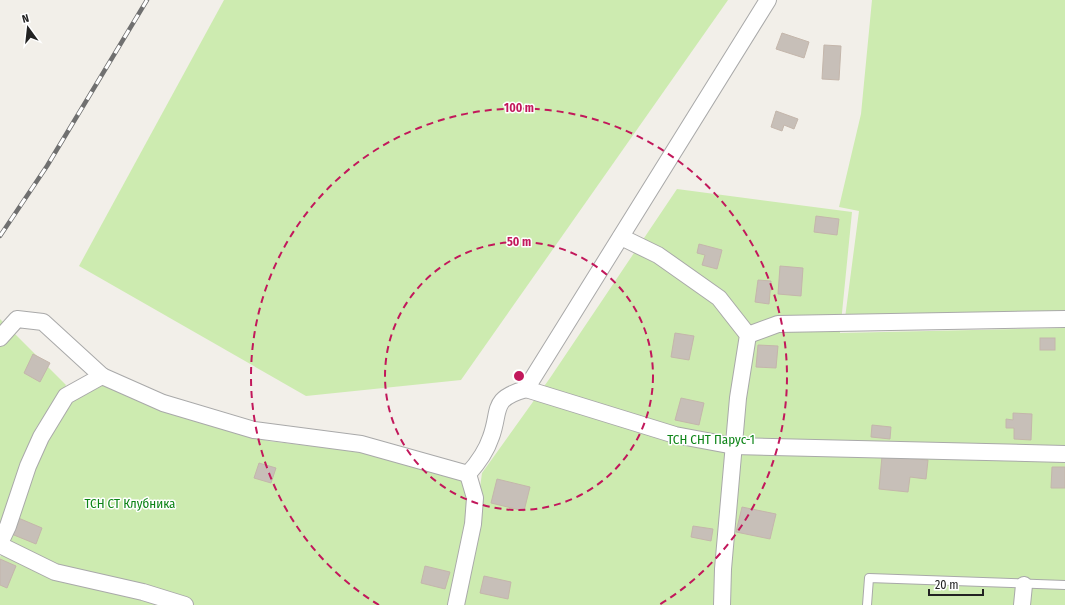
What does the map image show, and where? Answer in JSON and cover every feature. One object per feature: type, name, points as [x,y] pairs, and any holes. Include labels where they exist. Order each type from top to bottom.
[{"type":"street","points":[[526,389],[768,0]]},
{"type":"street","points":[[621,237],[658,255],[719,298],[748,335],[738,398],[723,569],[722,605]]},
{"type":"street","points":[[0,338],[17,319],[44,322],[102,376],[162,403],[254,430],[361,444],[468,474]]},
{"type":"street","points":[[748,335],[778,324],[1065,320]]},
{"type":"street","points":[[102,376],[66,396],[42,437],[28,466],[8,526],[0,544],[55,572],[143,592],[184,605]]},
{"type":"street","points":[[468,474],[484,456],[492,436],[496,412],[502,400],[513,393],[526,389],[675,435],[734,446],[1065,454]]},
{"type":"street","points":[[456,605],[473,524],[475,498],[468,474]]},
{"type":"street","points":[[1022,605],[1024,585]]},
{"type":"lane","points":[[867,605],[869,578],[1024,585],[1065,585]]},
{"type":"green space","points":[[224,0],[728,0],[461,380],[306,396],[79,266]]},
{"type":"green space","points":[[872,0],[1065,0],[1065,315],[845,318],[859,211],[839,207],[861,114]]},
{"type":"green space","name":"ТСН СНТ Парус-1","points":[[677,189],[852,212],[840,333],[1065,328],[1065,605],[464,605],[482,473],[550,378]]},
{"type":"green space","points":[[0,319],[66,385],[36,428],[0,528]]},
{"type":"green space","name":"ТСН СТ Клубника","points":[[101,385],[215,426],[268,441],[355,451],[460,479],[470,497],[452,605],[0,605],[0,557],[19,516],[35,464],[70,400]]},
{"type":"building","points":[[782,33],[809,42],[804,58],[776,49]]},
{"type":"building","points":[[824,45],[841,46],[839,80],[822,79]]},
{"type":"building","points":[[776,111],[798,119],[794,129],[784,125],[782,131],[771,127]]},
{"type":"building","points":[[816,216],[839,219],[837,235],[814,232]]},
{"type":"building","points":[[699,244],[722,250],[717,269],[702,265],[705,255],[697,253]]},
{"type":"building","points":[[780,266],[803,268],[801,296],[778,294]]},
{"type":"building","points":[[758,280],[771,281],[769,304],[755,302]]},
{"type":"building","points":[[675,333],[694,336],[689,360],[671,357]]},
{"type":"building","points":[[1040,338],[1055,338],[1055,350],[1040,350]]},
{"type":"building","points":[[758,345],[778,346],[776,368],[756,367]]},
{"type":"building","points":[[33,354],[50,363],[40,382],[24,373]]},
{"type":"building","points":[[681,398],[704,403],[699,425],[675,420]]},
{"type":"building","points":[[1013,413],[1032,414],[1031,440],[1014,439],[1014,428],[1006,428],[1006,419],[1013,420]]},
{"type":"building","points":[[872,425],[891,427],[890,439],[871,437]]},
{"type":"building","points":[[882,456],[928,460],[926,479],[910,477],[908,492],[879,489]]},
{"type":"building","points":[[259,463],[276,468],[271,483],[254,478]]},
{"type":"building","points":[[1052,467],[1065,467],[1065,488],[1051,488]]},
{"type":"building","points":[[497,479],[530,487],[524,511],[491,503]]},
{"type":"building","points":[[742,507],[776,514],[770,539],[736,532]]},
{"type":"building","points":[[16,517],[42,528],[36,544],[9,533]]},
{"type":"building","points":[[693,526],[713,529],[711,541],[691,537]]},
{"type":"building","points":[[0,559],[16,566],[7,588],[0,585]]},
{"type":"building","points":[[425,566],[450,572],[445,589],[421,583]]},
{"type":"building","points":[[484,576],[511,582],[508,599],[480,593]]},
{"type":"railway","points":[[0,236],[47,166],[147,0]]}]
